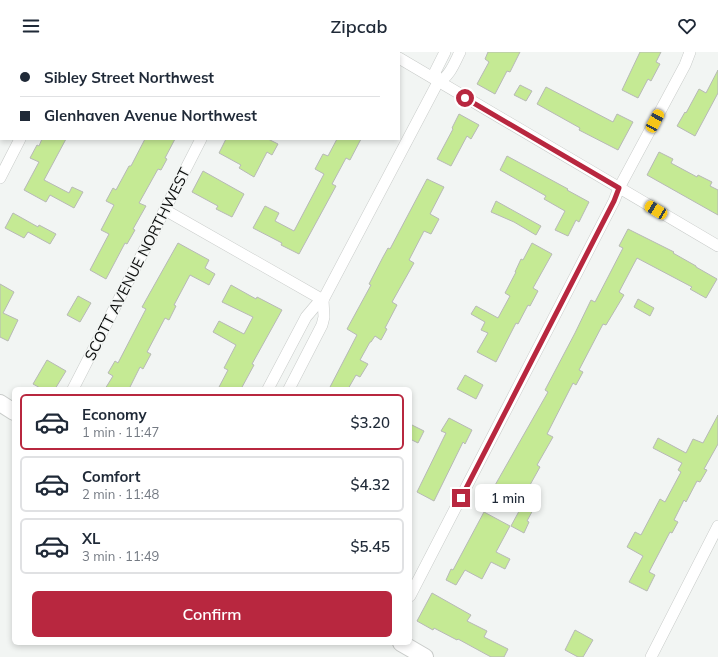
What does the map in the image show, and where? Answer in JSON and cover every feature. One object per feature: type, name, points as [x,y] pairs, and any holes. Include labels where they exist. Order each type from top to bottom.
[{"type":"main road","points":[[0,403],[12,411]]},
{"type":"main road","points":[[405,645],[425,657]]},
{"type":"street","points":[[438,82],[435,72],[444,52]]},
{"type":"street","points":[[290,387],[322,325],[324,318],[324,300],[438,82],[443,80],[460,52]]},
{"type":"street","points":[[412,592],[614,201],[619,188],[685,65],[690,52]]},
{"type":"street","points":[[400,59],[718,246]]},
{"type":"street","points":[[0,178],[19,140]]},
{"type":"street","name":"SCOTT AVENUE NORTHWEST","points":[[74,387],[200,140]]},
{"type":"street","points":[[165,210],[324,300]]},
{"type":"street","points":[[269,387],[306,317],[317,304],[324,300]]},
{"type":"street","points":[[651,657],[718,526]]},
{"type":"building","points":[[488,52],[520,52],[510,72],[507,71],[495,94],[477,84],[489,62],[485,59]]},
{"type":"building","points":[[640,52],[661,52],[656,62],[660,64],[651,81],[648,79],[638,98],[622,90]]},
{"type":"building","points":[[718,70],[718,93],[695,136],[677,126],[699,89],[706,93]]},
{"type":"building","points":[[520,85],[532,91],[526,101],[514,95]]},
{"type":"building","points":[[546,87],[613,122],[617,114],[633,122],[618,150],[579,130],[580,128],[537,104]]},
{"type":"building","points":[[459,114],[479,125],[471,139],[467,136],[451,166],[437,159]]},
{"type":"building","points":[[42,140],[65,140],[44,180],[69,193],[72,187],[83,192],[74,208],[50,195],[46,202],[24,190],[39,162],[30,158],[37,145],[39,146]]},
{"type":"building","points":[[144,140],[174,140],[165,158],[167,159],[161,170],[158,169],[139,203],[146,206],[133,229],[135,230],[127,244],[125,243],[106,279],[90,270],[109,234],[101,230],[114,205],[106,201],[113,188],[116,190],[129,166],[131,166]]},
{"type":"building","points":[[226,140],[270,140],[278,144],[272,155],[267,152],[254,177],[239,168],[241,165],[219,153]]},
{"type":"building","points":[[336,140],[360,140],[350,160],[346,158],[332,184],[336,186],[299,254],[281,245],[282,243],[253,228],[265,206],[279,213],[275,221],[294,231],[324,174],[315,169],[323,154],[328,156]]},
{"type":"building","points":[[659,152],[673,159],[671,163],[697,177],[698,175],[712,182],[710,186],[718,190],[718,215],[647,175]]},
{"type":"building","points":[[507,156],[589,202],[579,222],[576,220],[568,236],[555,230],[565,211],[544,199],[546,196],[500,170]]},
{"type":"building","points":[[203,171],[244,194],[232,217],[216,209],[218,206],[192,192]]},
{"type":"building","points":[[427,179],[444,187],[430,214],[439,219],[431,234],[424,231],[409,260],[414,263],[392,302],[397,305],[385,328],[387,329],[381,340],[375,336],[360,360],[368,364],[360,377],[356,375],[349,387],[330,387],[357,335],[347,329],[371,285],[369,284],[383,257],[388,248],[390,249]]},
{"type":"building","points":[[496,201],[541,226],[536,235],[514,222],[491,212]]},
{"type":"building","points":[[13,213],[38,227],[39,225],[56,234],[50,244],[28,232],[24,238],[5,228]]},
{"type":"building","points":[[628,229],[674,252],[673,253],[717,279],[706,298],[690,289],[692,287],[637,258],[619,292],[624,295],[606,325],[603,324],[579,370],[583,372],[576,385],[573,383],[547,434],[553,437],[537,465],[540,467],[521,501],[494,487],[548,392],[545,390],[591,300],[595,302],[608,277],[623,248],[619,246]]},
{"type":"building","points":[[178,243],[209,260],[205,268],[215,274],[209,285],[190,275],[174,305],[176,306],[169,320],[165,318],[147,352],[151,354],[143,369],[140,367],[130,387],[106,387],[113,376],[108,373],[115,361],[118,363],[146,309],[142,307]]},
{"type":"building","points":[[532,243],[552,254],[533,288],[538,291],[530,306],[528,305],[518,324],[516,323],[496,362],[477,352],[488,333],[481,330],[485,322],[471,314],[476,306],[498,318],[510,296],[505,293],[521,259],[523,260]]},
{"type":"building","points":[[0,284],[14,292],[3,313],[18,320],[8,341],[0,337]]},
{"type":"building","points":[[231,285],[256,299],[257,297],[282,310],[252,364],[254,365],[242,387],[219,387],[228,370],[224,368],[236,345],[213,332],[219,321],[244,334],[253,317],[222,302]]},
{"type":"building","points":[[78,296],[91,303],[80,322],[67,315]]},
{"type":"building","points":[[638,299],[654,308],[650,316],[634,307]]},
{"type":"building","points":[[47,360],[66,371],[56,387],[38,387],[33,384]]},
{"type":"building","points":[[465,375],[483,385],[476,399],[457,389]]},
{"type":"building","points":[[718,415],[718,444],[704,469],[707,470],[700,482],[697,481],[686,502],[684,500],[674,520],[678,522],[672,533],[670,532],[649,572],[655,575],[647,591],[629,582],[643,556],[627,547],[635,532],[641,535],[660,499],[665,502],[681,472],[678,470],[682,463],[653,448],[658,438],[686,453],[693,439],[703,443]]},
{"type":"building","points":[[449,418],[472,430],[465,444],[463,442],[434,501],[417,492],[446,433],[441,431]]},
{"type":"building","points":[[412,425],[424,431],[418,443],[412,440]]},
{"type":"building","points":[[524,502],[534,508],[527,521],[529,522],[524,533],[511,526]]},
{"type":"building","points":[[484,512],[510,526],[496,552],[510,559],[505,569],[491,562],[482,579],[465,570],[456,585],[446,580],[451,569],[453,570]]},
{"type":"building","points":[[432,593],[471,615],[467,621],[487,631],[484,637],[508,649],[504,657],[491,657],[458,639],[457,640],[434,628],[433,630],[417,621]]},
{"type":"building","points":[[575,630],[593,640],[583,657],[578,657],[565,650]]},
{"type":"route","points":[[461,498],[614,201],[619,188],[465,98]]}]
